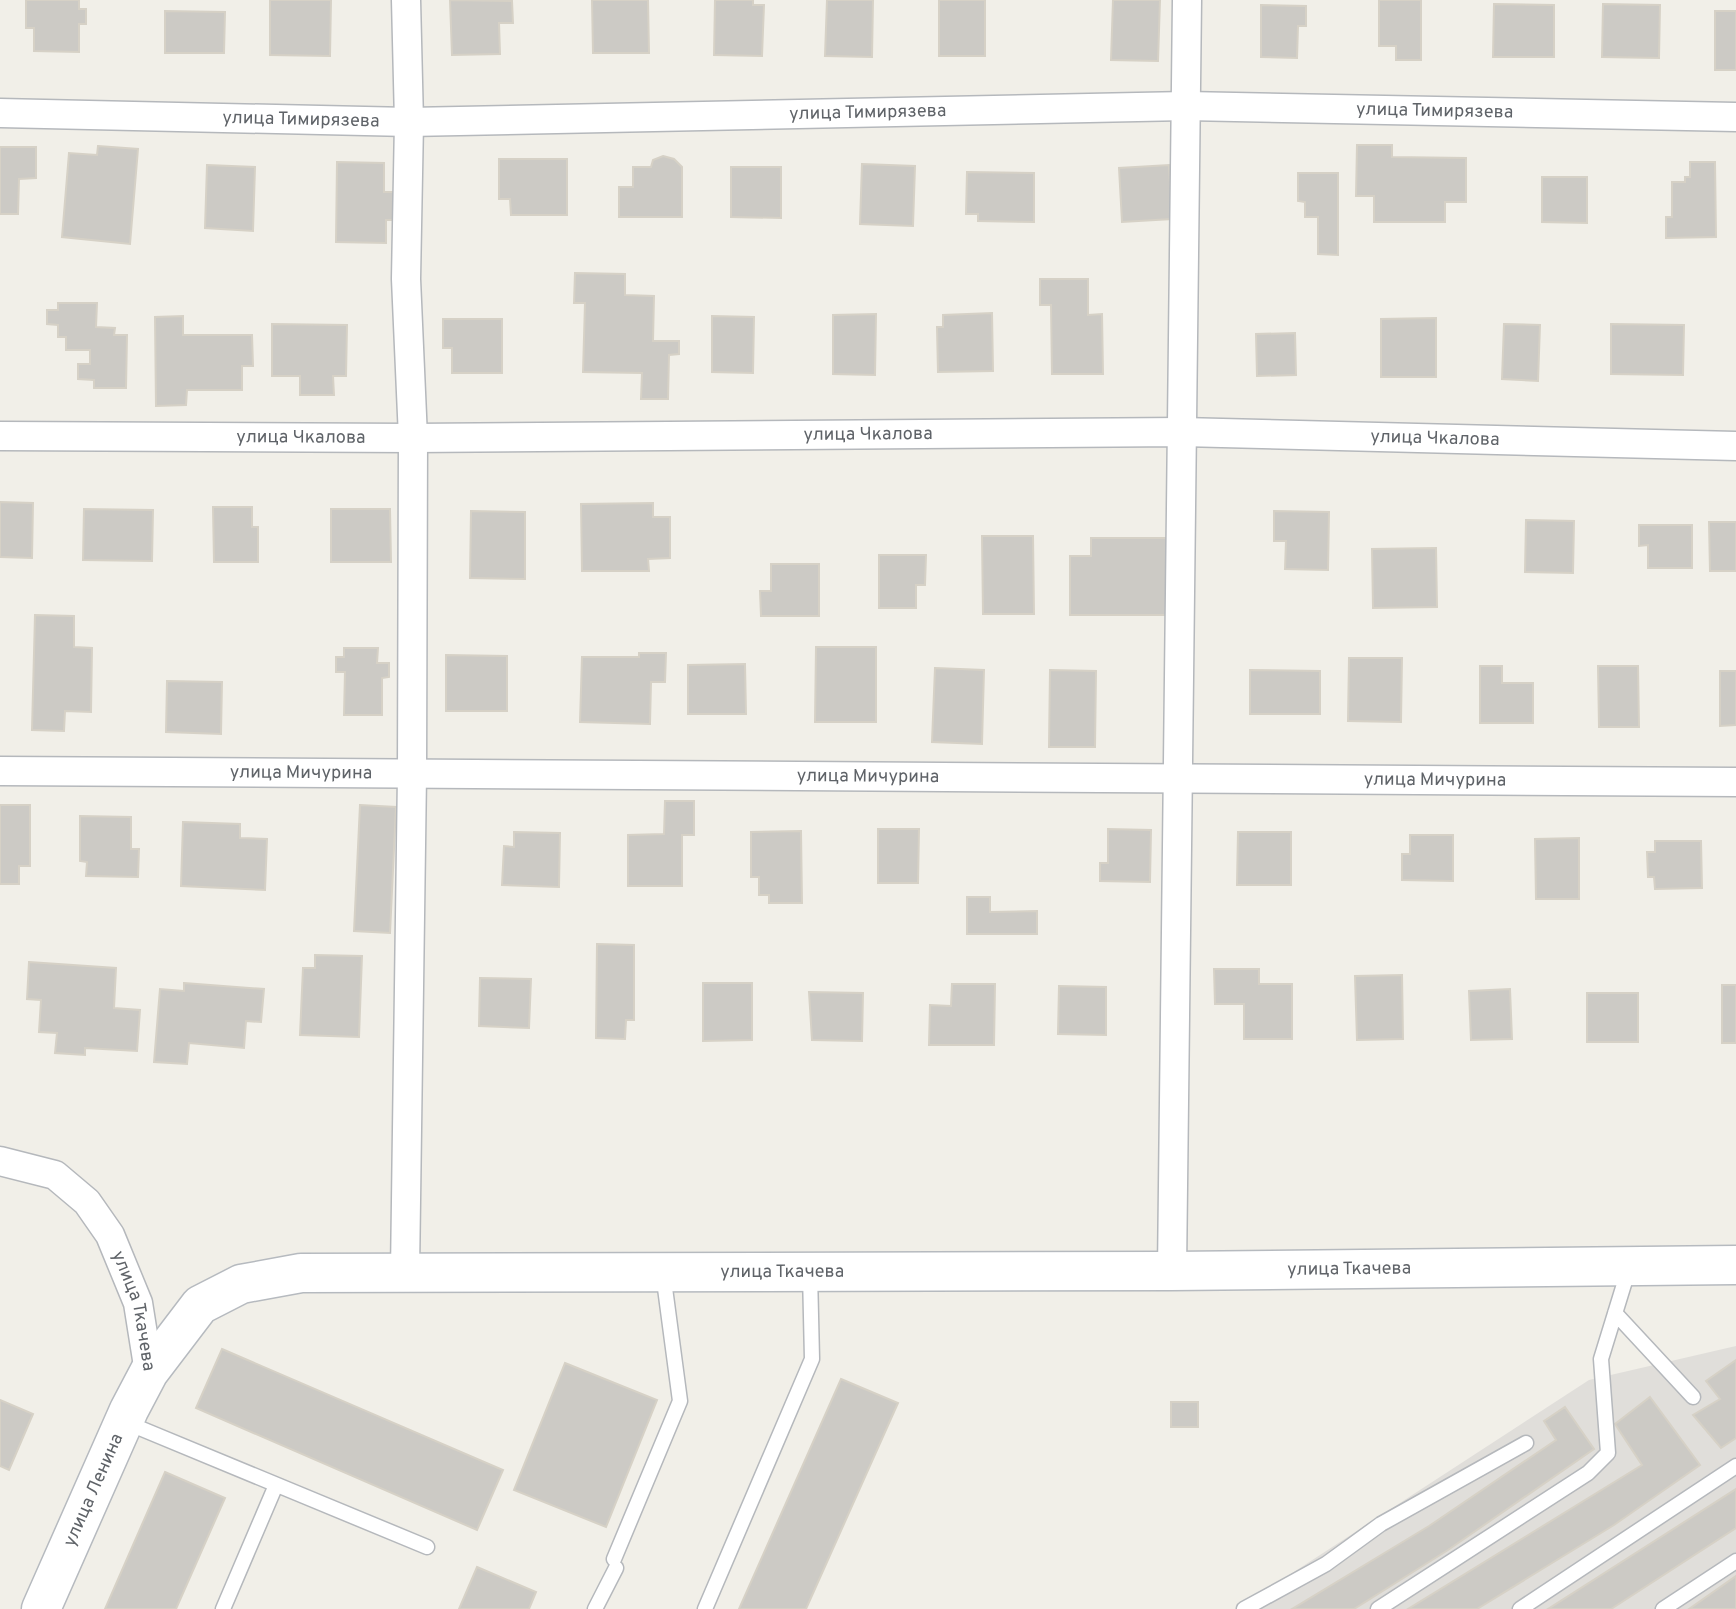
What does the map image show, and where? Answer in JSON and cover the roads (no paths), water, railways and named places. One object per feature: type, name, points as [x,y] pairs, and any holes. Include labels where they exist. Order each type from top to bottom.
[{"type":"street","points":[[405,1272],[412,774],[412,438],[406,279],[409,122],[406,0]]},
{"type":"street","points":[[1172,1271],[1187,0]]},
{"type":"street","name":"улица Тимирязева","points":[[0,113],[409,122],[1186,106],[1736,117]]},
{"type":"street","name":"улица Чкалова","points":[[0,436],[412,438],[1182,432],[1736,446]]},
{"type":"street","name":"улица Мичурина","points":[[0,771],[1736,782]]},
{"type":"street","name":"улица Ткачева","points":[[0,1161],[55,1175],[87,1202],[110,1235],[138,1303],[149,1372]]},
{"type":"street","name":"улица Ткачева","points":[[149,1372],[200,1305],[241,1284],[301,1273],[1172,1271],[1736,1265]]},
{"type":"street","name":"улица Ленина","points":[[41,1609],[124,1421],[149,1372]]},
{"type":"lane","points":[[1378,1609],[1588,1473],[1608,1454],[1601,1359],[1630,1265]]},
{"type":"lane","points":[[596,1609],[680,1401],[663,1271]]},
{"type":"lane","points":[[705,1609],[812,1359],[810,1271]]},
{"type":"lane","points":[[1615,1313],[1693,1397]]},
{"type":"lane","points":[[124,1421],[427,1547]]},
{"type":"lane","points":[[1244,1609],[1326,1564],[1381,1524],[1525,1443]]},
{"type":"lane","points":[[1520,1609],[1736,1466]]},
{"type":"lane","points":[[223,1609],[276,1485]]},
{"type":"lane","points":[[1663,1609],[1736,1561]]}]
